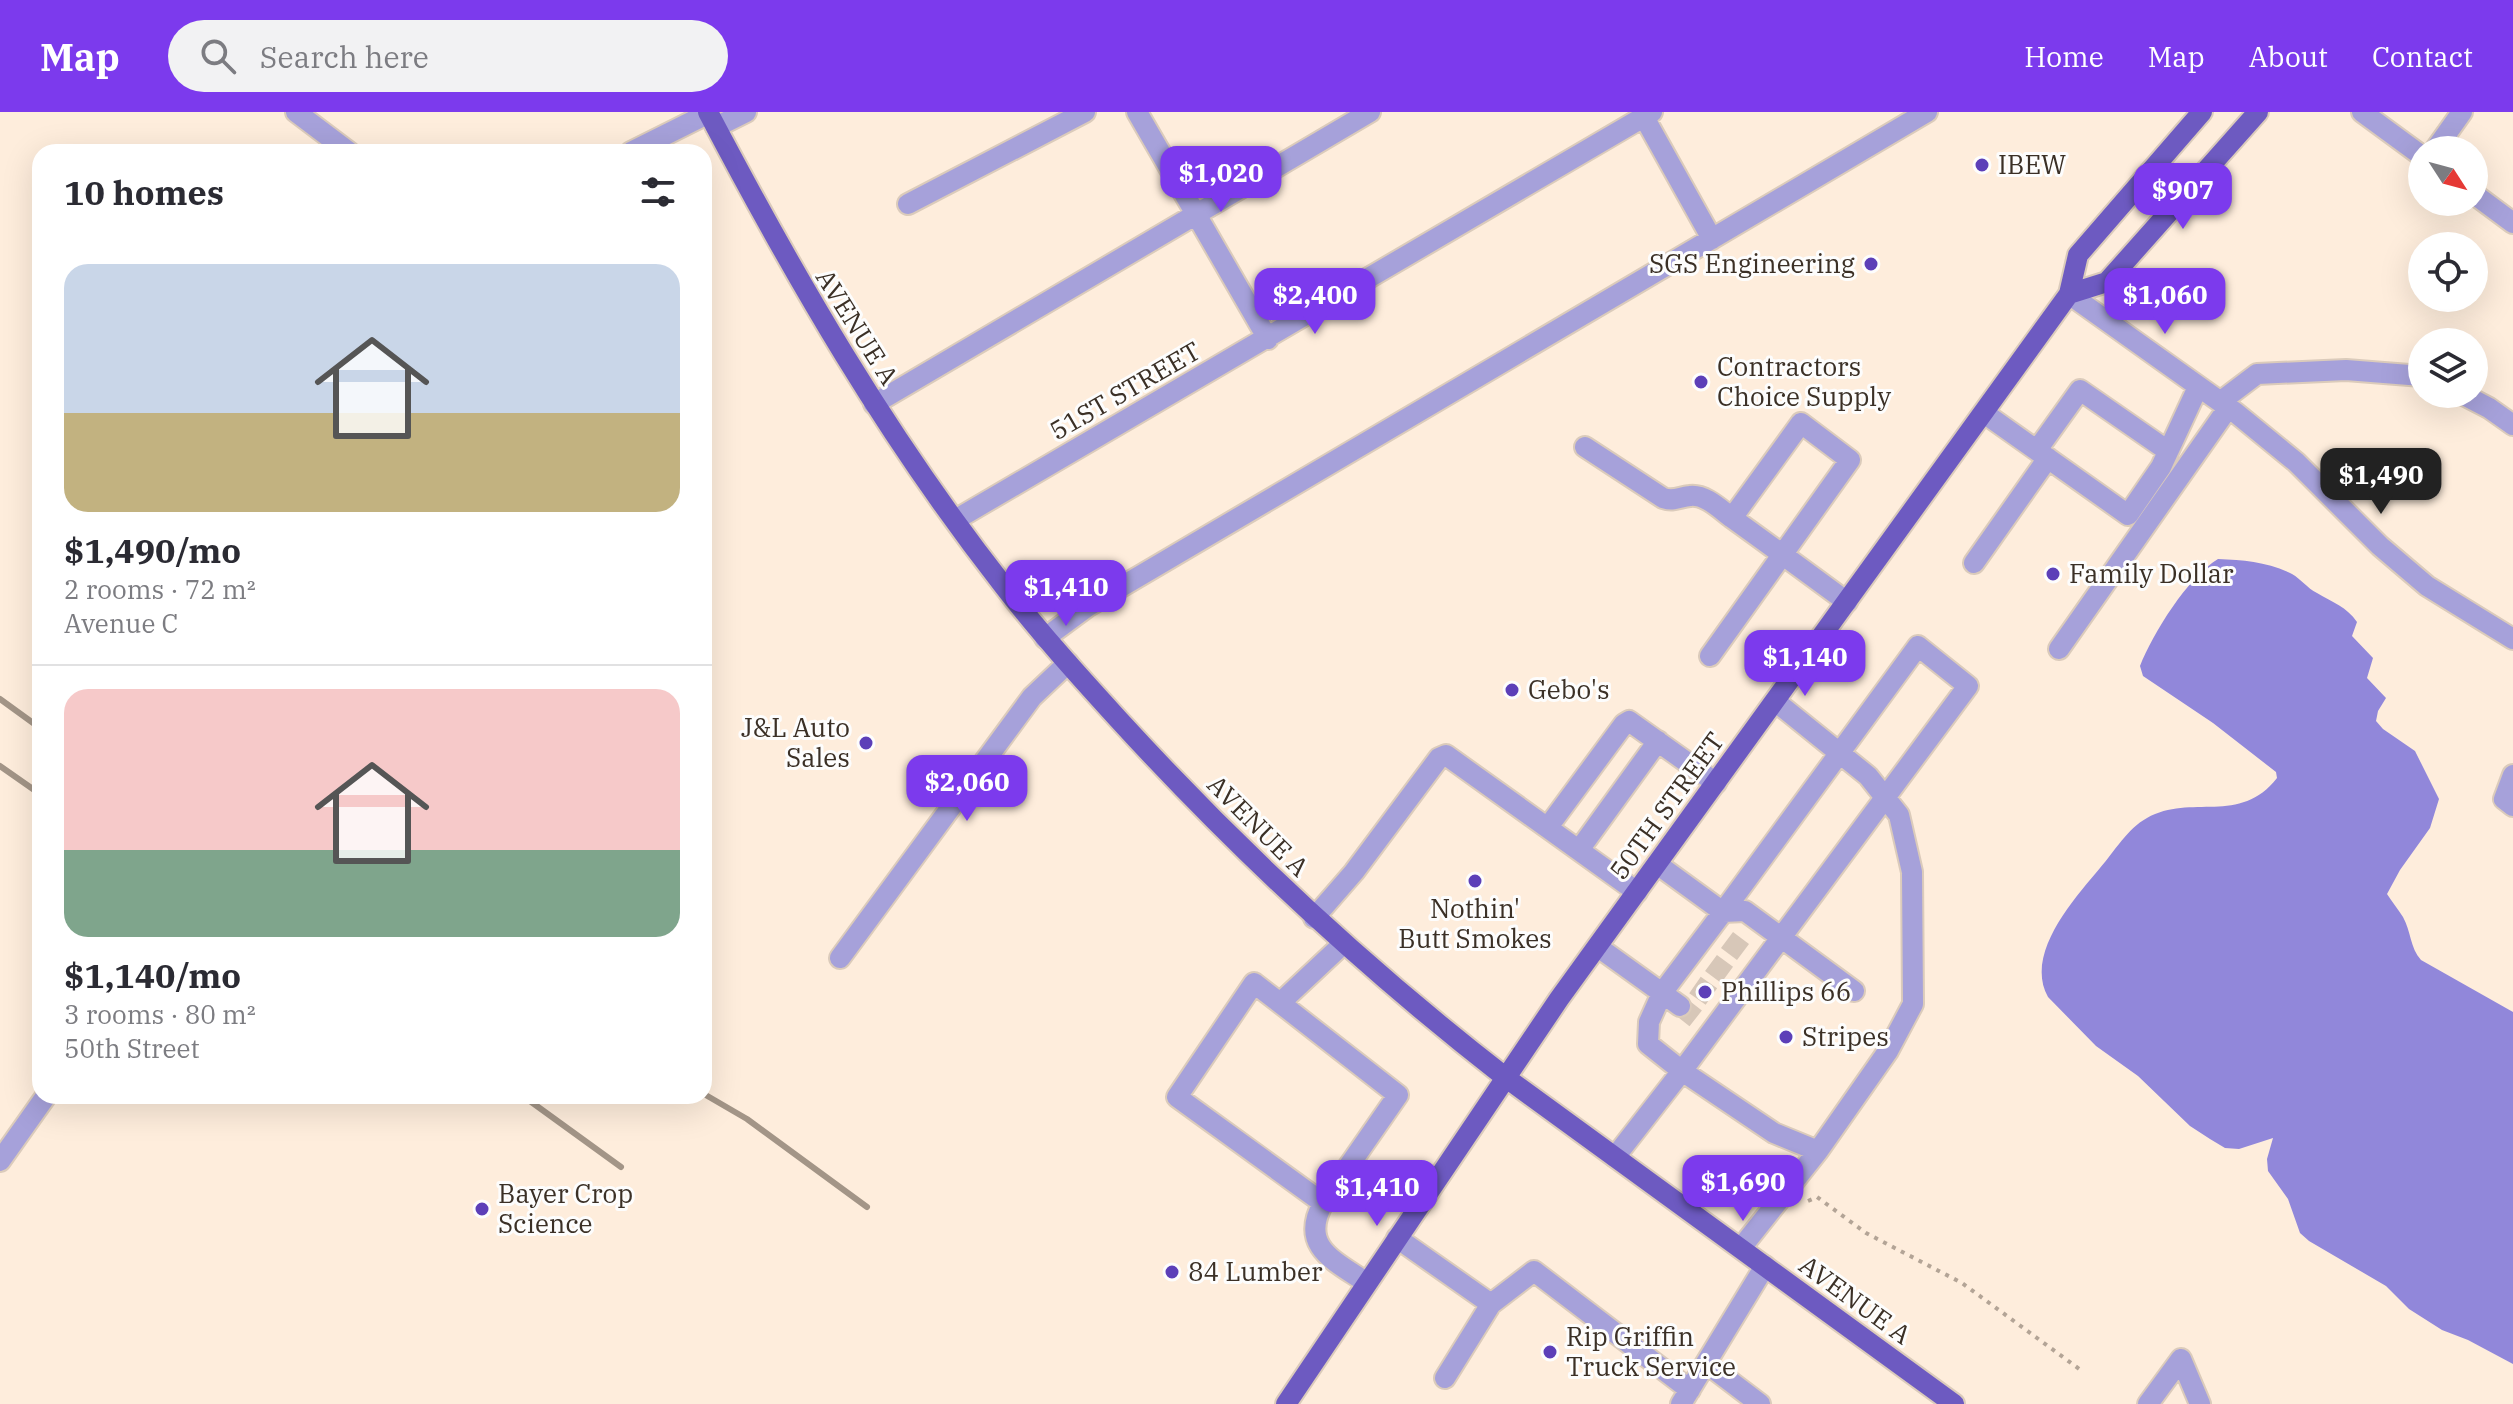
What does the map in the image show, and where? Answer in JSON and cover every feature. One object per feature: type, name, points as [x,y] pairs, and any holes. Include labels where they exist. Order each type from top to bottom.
[{"type":"main road","name":"50TH STREET","points":[[1286,1404],[1505,1077],[2069,294],[2078,255],[2202,112]]},
{"type":"main road","points":[[2069,294],[2107,282],[2258,112]]},
{"type":"main road","name":"AVENUE A","points":[[711,117],[805,292],[874,404],[955,520],[1045,638],[1209,816],[1343,944],[1505,1077],[1954,1404]]},
{"type":"street","points":[[296,112],[338,144]]},
{"type":"street","points":[[649,144],[711,117],[746,112]]},
{"type":"street","points":[[908,204],[1085,112]]},
{"type":"street","points":[[1137,112],[1268,339]]},
{"type":"street","points":[[874,404],[1370,112]]},
{"type":"street","points":[[1045,638],[1087,607],[1927,112]]},
{"type":"street","points":[[2362,112],[2408,146]]},
{"type":"street","points":[[2445,136],[2462,112]]},
{"type":"street","points":[[1648,114],[1712,239]]},
{"type":"street","name":"51ST STREET","points":[[955,520],[1648,114]]},
{"type":"street","points":[[2488,204],[2513,223]]},
{"type":"street","points":[[2069,294],[2224,405],[2296,462],[2380,546],[2427,586],[2513,639]]},
{"type":"street","points":[[2059,649],[2224,405],[2257,374],[2346,370],[2408,375]]},
{"type":"street","points":[[1984,413],[2128,515],[2161,467],[2198,387]]},
{"type":"street","points":[[1974,563],[2080,390],[2168,451]]},
{"type":"street","points":[[2488,407],[2513,425]]},
{"type":"street","points":[[1710,656],[1850,460],[1801,423],[1732,518]]},
{"type":"street","points":[[1585,447],[1663,498],[1672,501],[1691,495],[1701,497],[1847,602]]},
{"type":"street","points":[[1615,1157],[1682,1071],[1706,1025],[1737,982],[1754,960],[1781,937],[1968,686],[1918,646],[1687,978],[1662,993],[1649,1022],[1648,1044],[1682,1071],[1774,1133],[1818,1151]]},
{"type":"street","points":[[840,958],[1032,697],[1068,663]]},
{"type":"street","points":[[1741,1248],[1818,1151],[1888,1051],[1913,1004],[1912,872],[1899,815],[1868,776],[1775,701]]},
{"type":"street","points":[[1548,827],[1624,724],[1633,722],[1716,783]]},
{"type":"street","points":[[1579,850],[1658,741]]},
{"type":"street","points":[[1314,918],[1354,872],[1439,758],[1446,755],[1637,892]]},
{"type":"street","points":[[2513,775],[2504,799],[2513,806]]},
{"type":"street","points":[[1657,864],[1720,927]]},
{"type":"street","points":[[1720,927],[1745,911],[1854,991]]},
{"type":"street","points":[[1280,1003],[1343,944]]},
{"type":"street","points":[[1598,947],[1680,1006]]},
{"type":"street","points":[[1323,1203],[1177,1097],[1254,983],[1398,1095],[1315,1218],[1314,1233],[1321,1250],[1367,1283]]},
{"type":"street","points":[[0,1161],[40,1104]]},
{"type":"street","points":[[1397,1238],[1491,1304]]},
{"type":"street","points":[[1445,1378],[1491,1304],[1534,1271],[1685,1397],[1765,1266]]},
{"type":"street","points":[[2148,1404],[2181,1359],[2200,1404]]},
{"type":"street","points":[[1706,1363],[1760,1404]]},
{"type":"path","points":[[1808,1201],[1817,1197],[1866,1233],[1962,1283],[2082,1371]]},
{"type":"shaded area","points":[[2218,559],[2256,562],[2283,570],[2353,617],[2357,622],[2352,636],[2373,658],[2367,678],[2386,698],[2376,721],[2415,751],[2439,799],[2430,828],[2387,894],[2403,917],[2421,960],[2513,1012],[2513,1364],[2442,1330],[2409,1309],[2386,1286],[2309,1241],[2300,1233],[2288,1199],[2268,1171],[2267,1159],[2273,1138],[2239,1149],[2225,1148],[2210,1139],[2190,1126],[2138,1076],[2096,1046],[2048,997],[2042,980],[2042,963],[2055,928],[2133,828],[2164,811],[2247,801],[2263,792],[2277,778],[2276,772],[2213,723],[2143,676],[2140,666],[2173,607],[2195,579]]},
{"type":"tunnel","points":[[1727,940],[1747,955]]},
{"type":"tunnel","points":[[1711,963],[1730,977]]},
{"type":"tunnel","points":[[1695,985],[1715,999]]},
{"type":"tunnel","points":[[1680,1006],[1699,1021]]},
{"type":"railway","points":[[0,699],[32,722]]},
{"type":"railway","points":[[0,766],[32,788]]},
{"type":"railway","points":[[712,1099],[747,1119],[867,1207]]},
{"type":"railway","points":[[534,1104],[621,1167]]},
{"type":"place","name":"IBEW","points":[[1982,165]]},
{"type":"place","name":"SGS Engineering","points":[[1871,264]]},
{"type":"place","name":"Contractors Choice Supply","points":[[1701,382]]},
{"type":"place","name":"Family Dollar","points":[[2053,574]]},
{"type":"place","name":"Gebo's","points":[[1512,690]]},
{"type":"place","name":"J&L Auto Sales","points":[[866,743]]},
{"type":"place","name":"Nothin' Butt Smokes","points":[[1475,881]]},
{"type":"place","name":"Phillips 66","points":[[1705,992]]},
{"type":"place","name":"Stripes","points":[[1786,1037]]},
{"type":"place","name":"Bayer Crop Science","points":[[482,1209]]},
{"type":"place","name":"84 Lumber","points":[[1172,1272]]},
{"type":"place","name":"Rip Griffin Truck Service","points":[[1550,1352]]}]
